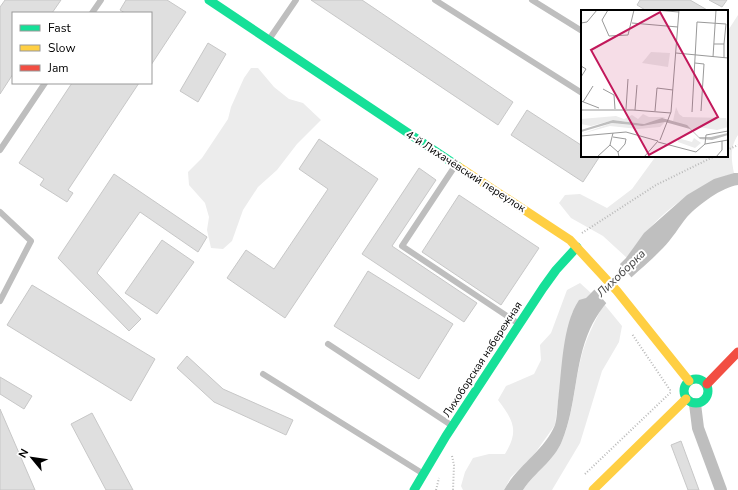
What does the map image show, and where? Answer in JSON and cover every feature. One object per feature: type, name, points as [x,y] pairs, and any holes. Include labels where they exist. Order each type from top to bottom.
[{"type":"street","name":"4-й Лихачёвский переулок","points":[[208,0],[555,229],[595,266],[625,300],[689,381]]},
{"type":"street","name":"Лихоборская набережная","points":[[414,490],[453,426],[556,270],[577,248]]},
{"type":"street","points":[[707,384],[738,352]]},
{"type":"street","points":[[594,490],[691,402],[700,403],[707,398],[709,393],[707,384],[699,379],[689,381],[684,391],[691,402],[698,428],[721,490]]},
{"type":"lane","points":[[93,12],[101,0]]},
{"type":"lane","points":[[269,40],[296,0]]},
{"type":"lane","points":[[435,0],[581,92]]},
{"type":"lane","points":[[532,0],[581,30]]},
{"type":"lane","points":[[0,150],[44,84]]},
{"type":"lane","points":[[456,164],[402,246],[520,324]]},
{"type":"lane","points":[[0,212],[31,241],[0,301]]},
{"type":"lane","points":[[328,344],[453,426]]},
{"type":"lane","points":[[263,374],[424,474]]},
{"type":"path","points":[[728,150],[738,145]]},
{"type":"path","points":[[582,233],[656,185],[713,157]]},
{"type":"path","points":[[585,474],[670,393],[670,390],[628,328]]},
{"type":"path","points":[[452,455],[454,465],[453,490]]},
{"type":"shaded area","points":[[738,15],[738,135],[732,149],[734,173],[702,187],[673,206],[647,231],[627,258],[603,236],[571,218],[559,203],[565,195],[580,194],[607,208],[632,189],[655,157],[728,157],[728,30]]},
{"type":"shaded area","points":[[251,68],[258,68],[274,87],[289,99],[303,103],[321,120],[297,144],[277,170],[258,187],[243,210],[232,241],[223,249],[211,248],[207,230],[209,217],[205,203],[189,185],[188,172],[202,158],[228,119],[231,107],[244,78]]},
{"type":"shaded area","points":[[580,283],[591,293],[572,313],[565,347],[555,425],[533,456],[511,477],[504,490],[463,490],[461,486],[465,472],[473,458],[489,454],[505,454],[512,439],[513,426],[508,414],[498,400],[506,386],[534,374],[541,360],[540,345],[551,333],[567,290]]},
{"type":"shaded area","points":[[604,304],[622,326],[619,342],[602,371],[580,443],[552,490],[523,490],[559,448],[569,420],[579,365],[584,347]]},
{"type":"water","name":"Лихоборка","points":[[738,173],[738,185],[732,186],[718,193],[692,212],[666,244],[623,285],[597,316],[585,342],[567,427],[559,448],[523,490],[504,490],[509,481],[544,443],[555,425],[566,335],[573,310],[579,300],[586,298],[626,258],[644,233],[687,195],[714,179]]},
{"type":"pier","points":[[619,263],[632,278],[607,304],[593,288]]},
{"type":"building","points":[[5,0],[61,0],[53,12],[12,12],[12,76],[0,94],[0,7]]},
{"type":"building","points":[[126,0],[167,0],[186,12],[152,63],[152,12],[123,12],[120,10]]},
{"type":"building","points":[[311,0],[362,0],[513,102],[498,125]]},
{"type":"building","points":[[640,0],[690,0],[707,10],[645,10],[637,5]]},
{"type":"building","points":[[709,0],[727,0],[722,7]]},
{"type":"building","points":[[208,43],[226,54],[198,102],[180,91]]},
{"type":"building","points":[[71,84],[138,84],[68,190],[73,193],[67,202],[40,185],[44,179],[19,163]]},
{"type":"building","points":[[527,110],[581,145],[581,157],[599,157],[583,182],[511,135]]},
{"type":"building","points":[[319,139],[378,179],[285,318],[227,278],[246,250],[274,269],[328,189],[299,169]]},
{"type":"building","points":[[419,168],[436,180],[392,246],[477,303],[464,322],[362,254]]},
{"type":"building","points":[[114,174],[207,237],[198,252],[140,212],[97,273],[141,319],[129,331],[58,258]]},
{"type":"building","points":[[459,195],[539,248],[501,305],[422,252]]},
{"type":"building","points":[[162,240],[194,262],[157,314],[125,293]]},
{"type":"building","points":[[368,271],[453,324],[419,379],[334,326]]},
{"type":"building","points":[[32,285],[155,359],[131,401],[7,325]]},
{"type":"building","points":[[187,356],[223,389],[293,420],[286,435],[214,402],[177,368]]},
{"type":"building","points":[[0,377],[32,396],[24,409],[0,394]]},
{"type":"building","points":[[0,409],[35,490],[0,490]]},
{"type":"building","points":[[92,413],[133,490],[106,490],[71,424]]},
{"type":"building","points":[[681,441],[699,490],[688,490],[671,445]]},
{"type":"traffic: fast","points":[[209,0],[459,167]]},
{"type":"traffic: fast","points":[[414,490],[446,436],[543,288],[556,270],[577,247]]},
{"type":"traffic: fast","points":[[691,379],[701,379],[708,386],[708,391],[708,396],[701,403],[691,403],[684,396],[684,386],[691,379]]},
{"type":"traffic: slow","points":[[459,167],[570,240],[617,291],[689,381]]},
{"type":"traffic: slow","points":[[593,490],[686,399]]},
{"type":"traffic: jam","points":[[707,384],[738,352]]}]
